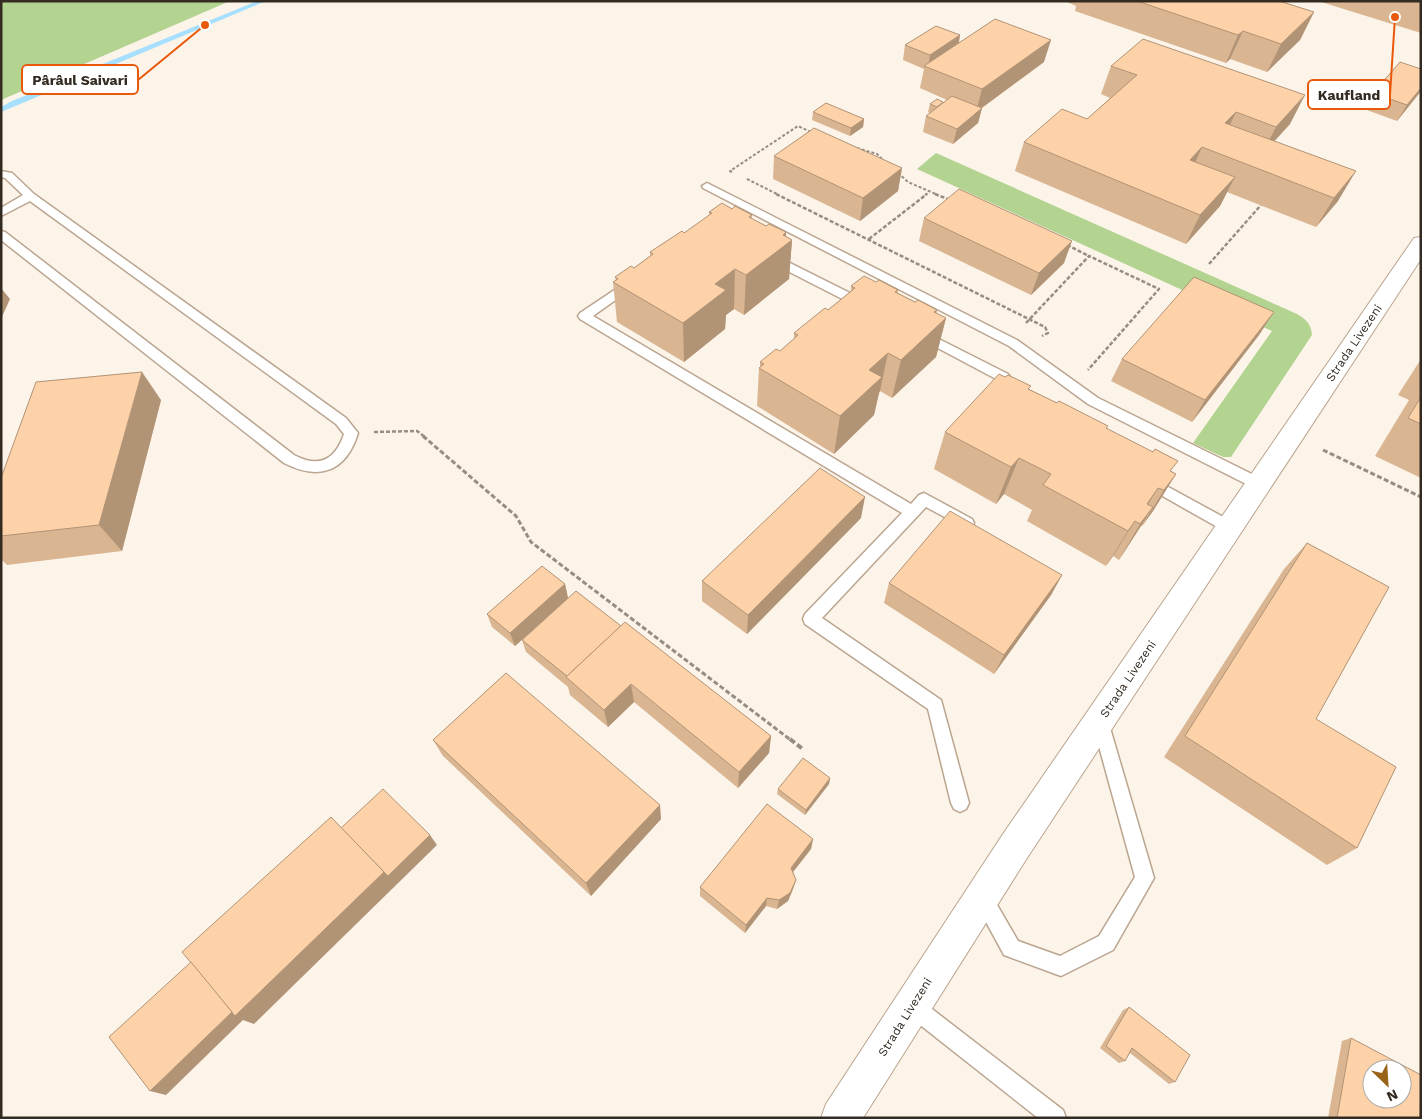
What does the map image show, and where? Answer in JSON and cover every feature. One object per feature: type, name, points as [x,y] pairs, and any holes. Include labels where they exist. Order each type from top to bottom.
[{"type":"main road","name":"Strada Livezeni","points":[[840,1118],[981,897],[1421,243]]},
{"type":"lane","points":[[1,174],[8,175],[30,196],[341,421],[351,432],[348,443],[339,457],[323,466],[309,468],[289,459],[1,234]]},
{"type":"lane","points":[[706,186],[1013,343],[1093,401],[1259,484]]},
{"type":"lane","points":[[1,213],[30,196]]},
{"type":"lane","points":[[756,250],[870,308]]},
{"type":"lane","points":[[640,277],[584,316],[912,512]]},
{"type":"lane","points":[[906,327],[1003,377],[1018,398]]},
{"type":"lane","points":[[1138,475],[1231,528]]},
{"type":"lane","points":[[960,803],[935,704],[811,619],[924,499],[982,532]]},
{"type":"lane","points":[[981,897],[1011,948],[1061,966],[1106,943],[1145,878],[1100,720]]},
{"type":"lane","points":[[912,1006],[1055,1118]]},
{"type":"path","points":[[820,136],[798,126],[730,171],[1045,327],[1048,333],[1039,337]]},
{"type":"path","points":[[852,146],[877,154],[889,165]]},
{"type":"path","points":[[895,171],[908,182],[954,201]]},
{"type":"path","points":[[869,239],[929,192]]},
{"type":"path","points":[[1208,264],[1261,205]]},
{"type":"path","points":[[1064,243],[1159,289],[1086,372]]},
{"type":"path","points":[[1024,325],[1089,256]]},
{"type":"path","points":[[351,432],[417,431],[516,516],[531,542],[804,750]]},
{"type":"path","points":[[1323,450],[1421,497]]},
{"type":"green space","points":[[1,1],[230,1],[1,100]]},
{"type":"green space","points":[[936,153],[1297,314],[1305,320],[1309,325],[1312,335],[1231,457],[1223,457],[1193,443],[1272,331],[917,169]]},
{"type":"building","points":[[1137,1],[1279,1],[1314,12],[1281,44],[1243,31],[1238,35]]},
{"type":"building","points":[[995,19],[1051,40],[982,89],[924,66]]},
{"type":"building","points":[[936,26],[960,35],[930,55],[905,45]]},
{"type":"building","points":[[1143,39],[1305,95],[1276,127],[1236,112],[1225,123],[1356,171],[1334,198],[1202,147],[1190,160],[1235,177],[1200,215],[1024,142],[1062,109],[1087,119],[1137,75],[1111,66]]},
{"type":"building","points":[[1400,62],[1421,69],[1421,88],[1407,105],[1373,93]]},
{"type":"building","points":[[952,96],[982,108],[957,129],[926,116]]},
{"type":"building","points":[[937,99],[943,102],[937,107],[930,104]]},
{"type":"building","points":[[826,103],[864,119],[851,128],[813,112]]},
{"type":"building","points":[[814,128],[902,168],[863,198],[774,156]]},
{"type":"building","points":[[959,189],[1072,241],[1039,273],[924,218]]},
{"type":"building","points":[[722,203],[732,209],[735,206],[752,215],[749,217],[766,226],[769,224],[786,232],[783,235],[792,240],[746,275],[735,269],[715,284],[726,290],[683,323],[613,282],[618,279],[615,277],[631,266],[634,268],[653,254],[650,252],[682,231],[684,233],[712,213],[709,212]]},
{"type":"building","points":[[864,276],[876,282],[879,280],[898,290],[895,292],[915,302],[918,300],[937,310],[934,312],[946,318],[901,360],[888,353],[869,370],[882,377],[840,416],[759,368],[764,364],[760,362],[776,349],[780,351],[798,335],[794,333],[825,308],[828,310],[855,288],[851,286]]},
{"type":"building","points":[[1194,277],[1274,312],[1205,400],[1122,359]]},
{"type":"building","points":[[142,372],[99,525],[1,536],[1,478],[36,382]]},
{"type":"building","points":[[999,374],[1005,377],[1008,375],[1031,386],[1028,389],[1057,403],[1059,401],[1153,452],[1155,449],[1178,461],[1170,471],[1176,474],[1164,490],[1158,488],[1147,504],[1153,507],[1140,524],[1135,521],[1128,531],[1043,485],[1051,474],[1019,458],[1011,467],[945,432]]},
{"type":"building","points":[[1421,397],[1421,424],[1408,418]]},
{"type":"building","points":[[820,468],[865,497],[748,615],[702,581]]},
{"type":"building","points":[[950,511],[1062,575],[1004,655],[889,583]]},
{"type":"building","points":[[1307,543],[1389,587],[1316,719],[1396,767],[1357,848],[1185,736]]},
{"type":"building","points":[[542,566],[565,584],[510,633],[487,614]]},
{"type":"building","points":[[576,591],[621,626],[567,676],[522,640]]},
{"type":"building","points":[[625,622],[771,736],[739,772],[631,684],[604,710],[566,677]]},
{"type":"building","points":[[506,673],[660,805],[586,883],[433,740]]},
{"type":"building","points":[[803,758],[830,778],[806,810],[778,789]]},
{"type":"building","points":[[383,789],[430,835],[388,876],[341,828]]},
{"type":"building","points":[[767,804],[813,839],[791,868],[796,880],[790,893],[779,900],[767,898],[746,925],[700,887]]},
{"type":"building","points":[[331,817],[384,872],[235,1016],[182,952]]},
{"type":"building","points":[[191,962],[232,1012],[150,1091],[109,1037]]},
{"type":"building","points":[[1129,1007],[1190,1055],[1175,1082],[1132,1048],[1125,1061],[1106,1046]]},
{"type":"building","points":[[1351,1038],[1391,1059],[1362,1059],[1362,1109],[1412,1109],[1412,1070],[1421,1075],[1420,1118],[1337,1118]]},
{"type":"waterway","points":[[1,110],[263,1]]},
{"type":"place","name":"Kaufland","points":[[1395,17]]},
{"type":"place","name":"Pârâul Saivari","points":[[205,25]]}]
